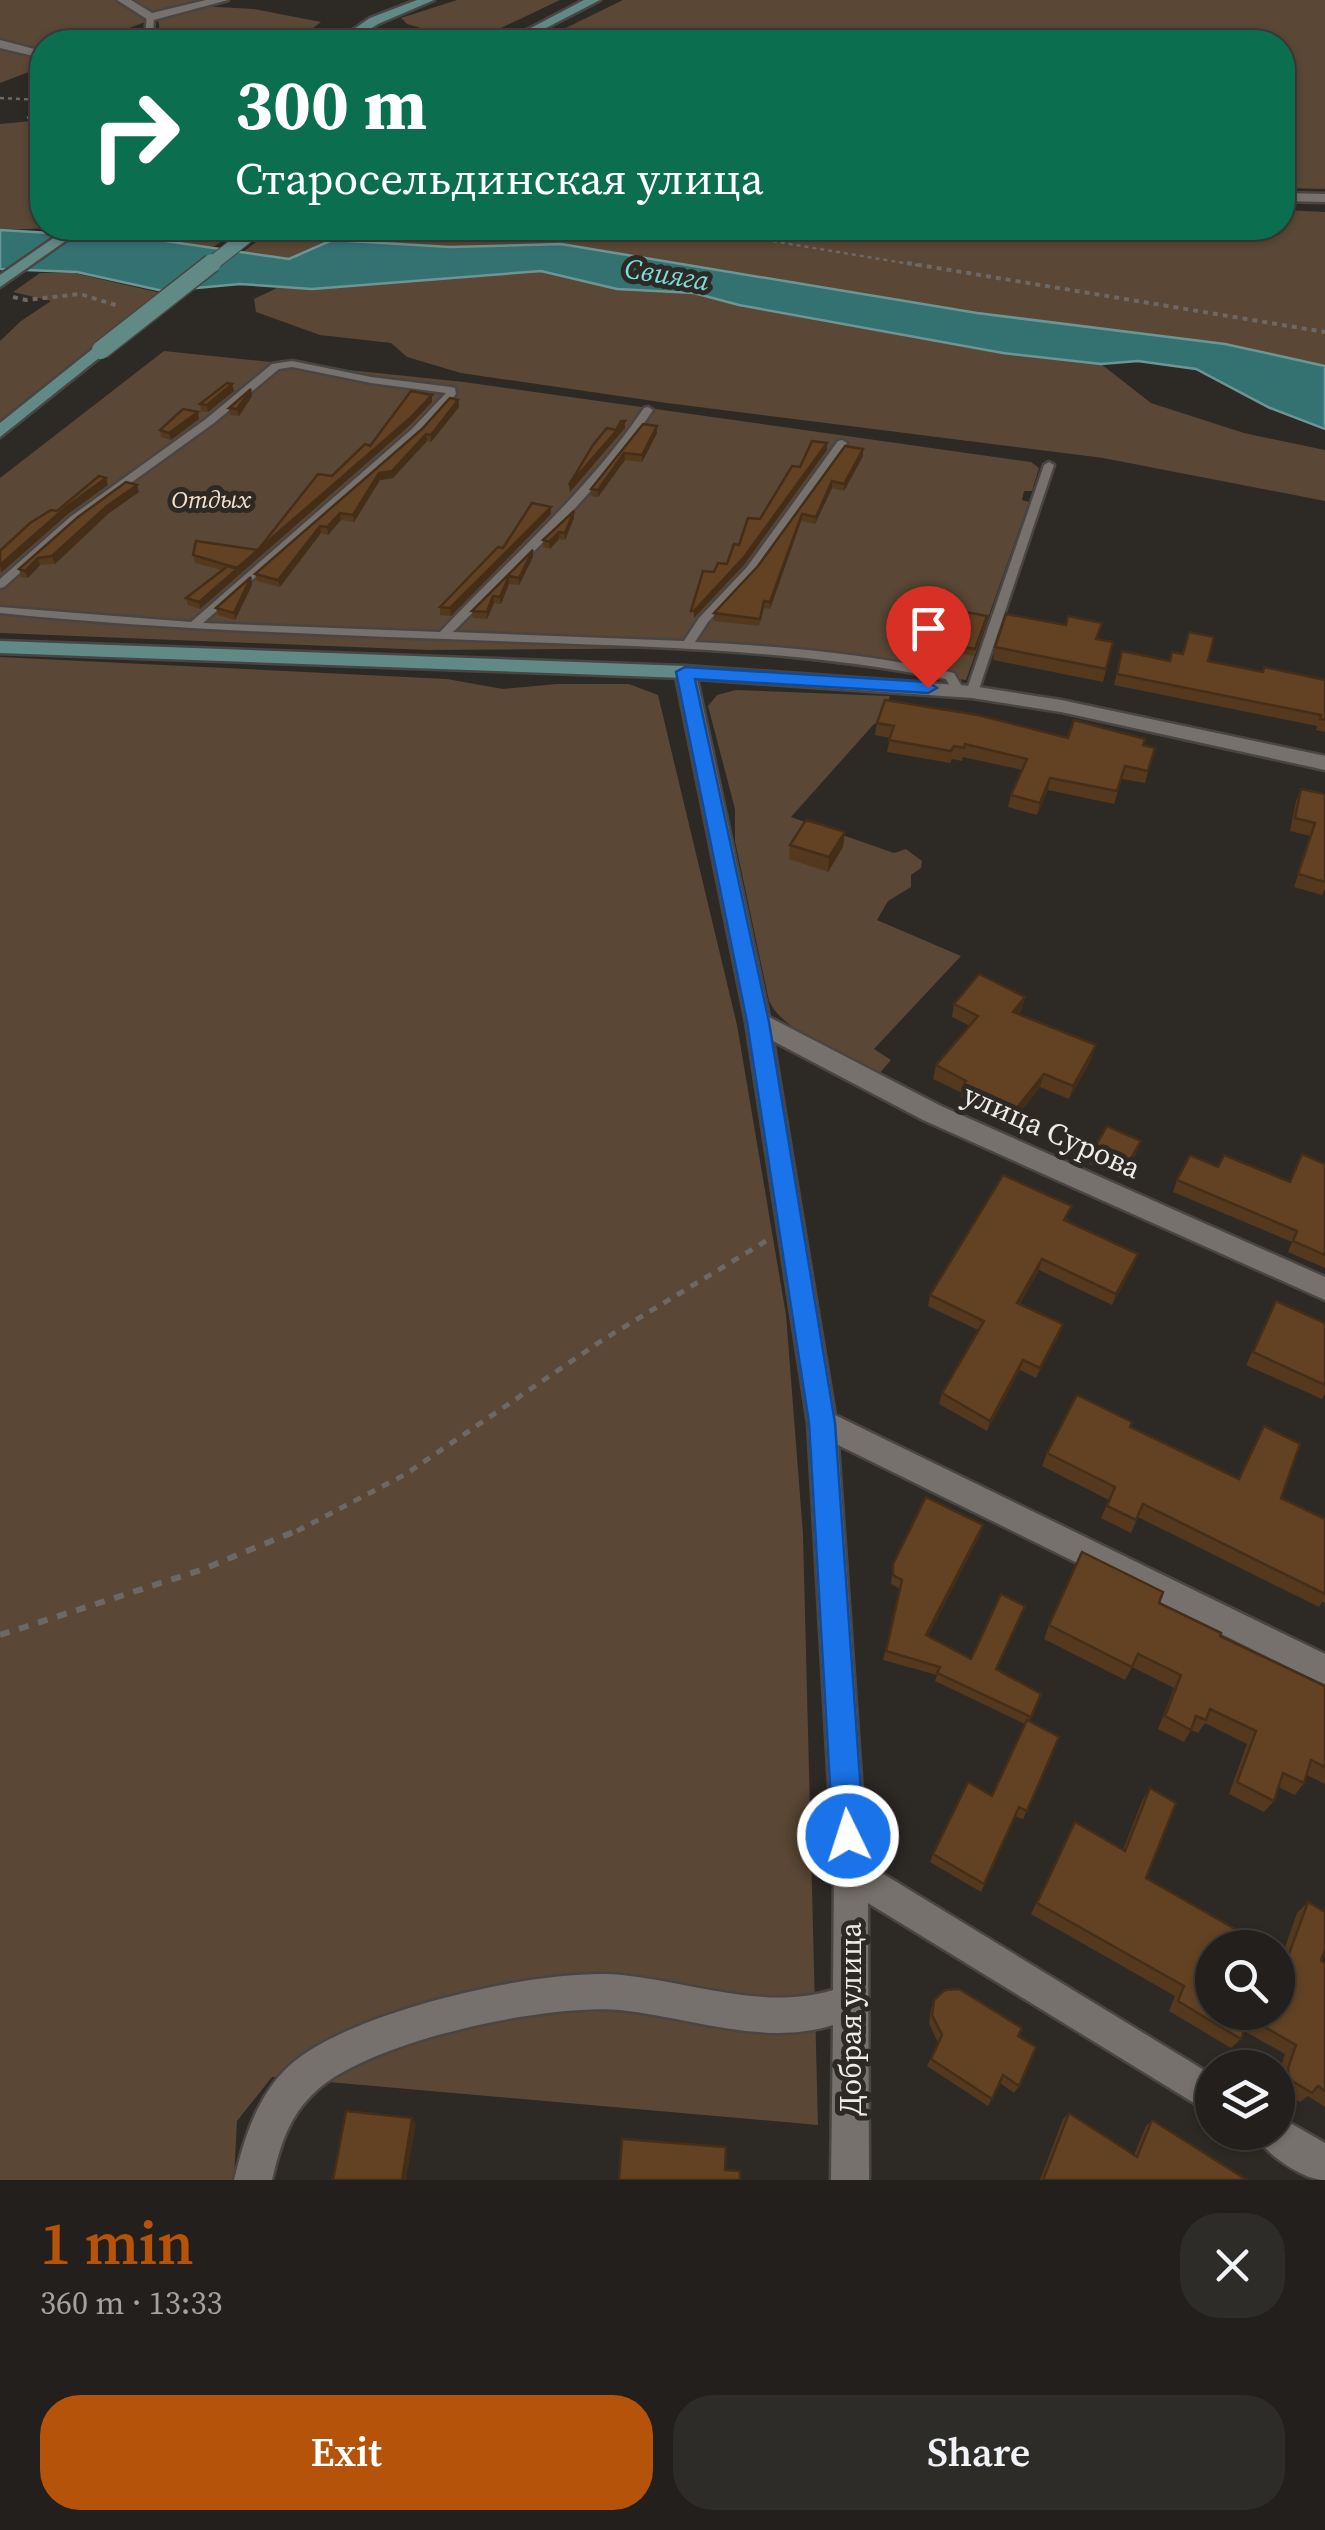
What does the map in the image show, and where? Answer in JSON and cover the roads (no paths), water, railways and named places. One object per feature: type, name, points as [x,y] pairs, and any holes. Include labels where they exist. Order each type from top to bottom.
[{"type":"main road","points":[[359,30],[374,20],[428,0]]},
{"type":"main road","points":[[534,30],[594,0]]},
{"type":"main road","points":[[0,282],[59,240]]},
{"type":"main road","points":[[0,432],[241,240]]},
{"type":"main road","points":[[0,646],[685,672]]},
{"type":"street","points":[[123,0],[150,17],[222,0]]},
{"type":"street","points":[[0,44],[30,53]]},
{"type":"street","points":[[1295,197],[1325,198]]},
{"type":"street","points":[[685,672],[965,691],[1061,706],[1325,762]]},
{"type":"street","name":"Добрая улица","points":[[685,672],[758,1022],[822,1423],[851,1873],[850,2180]]},
{"type":"street","name":"улица Сурова","points":[[758,1022],[932,1113],[1325,1289]]},
{"type":"street","points":[[822,1423],[1325,1670]]},
{"type":"street","points":[[851,1873],[1195,2085]]},
{"type":"street","points":[[253,2180],[258,2144],[281,2098],[319,2062],[382,2032],[563,1991],[669,1997],[794,2017],[850,2002]]},
{"type":"street","points":[[1295,2146],[1325,2165]]},
{"type":"lane","points":[[149,30],[150,17]]},
{"type":"lane","points":[[0,585],[74,519],[196,431],[276,366],[292,364],[371,380],[451,390],[452,394],[416,431],[196,624]]},
{"type":"lane","points":[[444,633],[572,505],[633,434],[648,410]]},
{"type":"lane","points":[[688,642],[702,620],[751,569],[842,443]]},
{"type":"lane","points":[[0,610],[288,630],[688,642],[907,666],[950,676],[965,691],[1049,465]]},
{"type":"water","name":"Свияга","points":[[0,230],[30,232],[30,240],[159,240],[289,259],[332,240],[450,247],[561,244],[977,313],[1225,344],[1325,366],[1325,429],[1270,408],[1196,369],[1138,361],[1101,364],[1003,353],[739,305],[694,293],[617,289],[541,271],[312,289],[240,284],[163,291],[77,272],[0,269]]},
{"type":"park label","name":"Отдых","points":[[211,499]]}]
